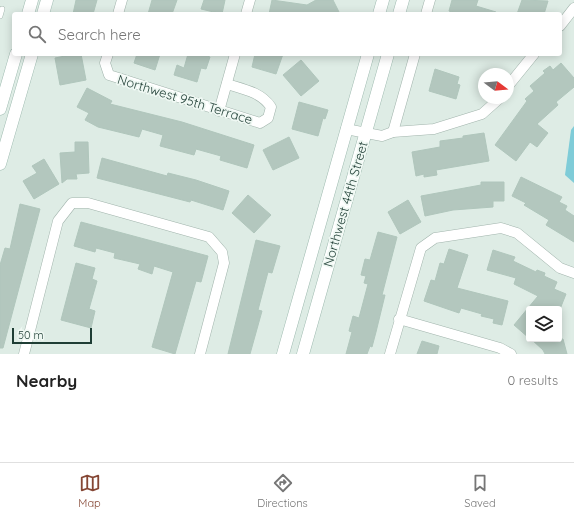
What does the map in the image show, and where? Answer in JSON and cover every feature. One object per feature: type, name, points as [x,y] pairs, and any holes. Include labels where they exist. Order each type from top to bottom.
[{"type":"street","points":[[29,12],[32,0]]},
{"type":"street","points":[[44,12],[47,0]]},
{"type":"street","points":[[119,12],[122,0]]},
{"type":"street","points":[[247,12],[250,0]]},
{"type":"street","points":[[380,12],[383,0]]},
{"type":"street","points":[[400,12],[403,0]]},
{"type":"street","points":[[427,12],[430,0]]},
{"type":"street","points":[[562,23],[574,8]]},
{"type":"street","points":[[1,103],[15,56]]},
{"type":"street","points":[[0,164],[31,56]]},
{"type":"street","name":"Northwest 95th Terrace","points":[[107,56],[105,63],[109,75],[260,123],[268,118],[271,107],[266,100],[252,92],[227,84]]},
{"type":"street","points":[[219,111],[234,56]]},
{"type":"street","name":"Northwest 44th Street","points":[[283,354],[367,56]]},
{"type":"street","name":"Northwest 44th Street","points":[[303,354],[387,56]]},
{"type":"street","points":[[393,132],[414,56]]},
{"type":"street","points":[[514,79],[532,56]]},
{"type":"street","points":[[346,129],[365,134],[382,136],[393,132],[434,129],[482,114],[493,104]]},
{"type":"street","points":[[24,354],[58,221],[72,203],[88,203],[209,237],[222,252],[224,263],[200,354]]},
{"type":"street","points":[[390,354],[421,248],[435,238],[501,228],[517,233],[560,268],[574,273]]},
{"type":"street","points":[[399,319],[500,348],[511,354]]},
{"type":"lane","points":[[0,16],[2,9]]},
{"type":"lane","points":[[1,103],[17,106]]},
{"type":"water","points":[[574,126],[574,183],[565,175],[571,130]]},
{"type":"building","points":[[76,0],[97,0],[94,12],[73,12]]},
{"type":"building","points":[[152,0],[177,0],[173,12],[149,12]]},
{"type":"building","points":[[204,0],[225,0],[222,12],[214,12],[201,9]]},
{"type":"building","points":[[272,0],[307,5],[316,0],[333,0],[339,12],[269,12]]},
{"type":"building","points":[[452,0],[478,0],[476,6],[496,12],[452,12],[449,11]]},
{"type":"building","points":[[522,0],[548,1],[545,12],[518,12]]},
{"type":"building","points":[[65,56],[81,56],[86,80],[60,85],[55,58]]},
{"type":"building","points":[[136,56],[159,56],[155,70],[134,63]]},
{"type":"building","points":[[187,56],[210,57],[206,69],[201,68],[197,82],[174,75],[177,65],[184,68]]},
{"type":"building","points":[[255,56],[282,56],[276,74],[252,67]]},
{"type":"building","points":[[301,60],[319,81],[301,96],[283,75]]},
{"type":"building","points":[[561,63],[574,78],[574,87],[556,102],[558,105],[537,124],[548,133],[537,147],[530,142],[516,161],[495,145],[527,101],[525,99],[534,91],[530,86],[545,73],[543,71],[550,66],[553,70]]},
{"type":"building","points":[[435,69],[459,77],[457,84],[460,85],[456,99],[429,91]]},
{"type":"building","points":[[87,88],[112,101],[110,104],[182,122],[254,145],[247,168],[220,160],[221,156],[196,149],[194,155],[160,146],[163,135],[142,129],[139,137],[98,127],[85,120],[89,113],[77,107]]},
{"type":"building","points":[[299,102],[328,110],[325,119],[323,118],[318,136],[292,129]]},
{"type":"building","points":[[484,133],[489,161],[436,170],[437,175],[424,177],[424,174],[416,176],[412,152],[440,147],[440,141]]},
{"type":"building","points":[[289,137],[299,158],[273,170],[263,150]]},
{"type":"building","points":[[75,142],[88,142],[89,173],[76,174],[77,179],[67,179],[62,183],[60,153],[75,152]]},
{"type":"building","points":[[102,158],[167,176],[168,173],[196,180],[229,191],[223,210],[191,200],[190,202],[97,178]]},
{"type":"building","points":[[44,159],[59,184],[34,199],[23,181],[37,173],[32,166]]},
{"type":"building","points":[[521,177],[562,197],[559,202],[567,206],[565,210],[574,216],[574,242],[546,225],[549,220],[524,205],[526,203],[512,196]]},
{"type":"building","points":[[481,182],[504,182],[504,201],[493,201],[493,207],[453,210],[425,216],[421,196],[481,185]]},
{"type":"building","points":[[248,195],[271,215],[254,233],[232,213]]},
{"type":"building","points":[[408,200],[421,222],[400,234],[388,212]]},
{"type":"building","points":[[20,204],[40,209],[3,348],[0,348],[0,265],[5,248],[10,249]]},
{"type":"building","points":[[81,222],[208,256],[201,282],[196,281],[175,354],[152,347],[173,272],[154,266],[152,274],[138,269],[140,264],[114,258],[115,253],[96,248],[95,252],[74,246]]},
{"type":"building","points":[[378,232],[397,237],[382,295],[385,295],[376,332],[372,347],[370,346],[367,354],[346,354],[352,332],[349,331],[353,316],[359,318],[368,284],[364,283],[366,276],[361,275],[365,259],[370,260]]},
{"type":"building","points":[[256,240],[280,246],[272,273],[268,272],[258,310],[262,311],[250,354],[228,354]]},
{"type":"building","points":[[449,249],[468,255],[457,288],[508,301],[502,325],[493,323],[494,319],[481,316],[482,314],[461,308],[459,313],[424,301],[431,280],[435,281],[440,263],[444,264]]},
{"type":"building","points":[[493,250],[515,257],[513,261],[536,272],[537,270],[545,273],[544,276],[557,282],[554,289],[566,294],[561,306],[530,306],[538,296],[514,284],[516,278],[487,270]]},
{"type":"building","points":[[76,263],[95,268],[92,279],[97,281],[89,309],[95,311],[91,328],[61,320]]},
{"type":"building","points":[[526,310],[526,335],[514,325]]},
{"type":"building","points":[[563,339],[567,354],[545,354],[534,342],[562,342]]},
{"type":"building","points":[[422,341],[439,346],[437,354],[417,354]]}]
